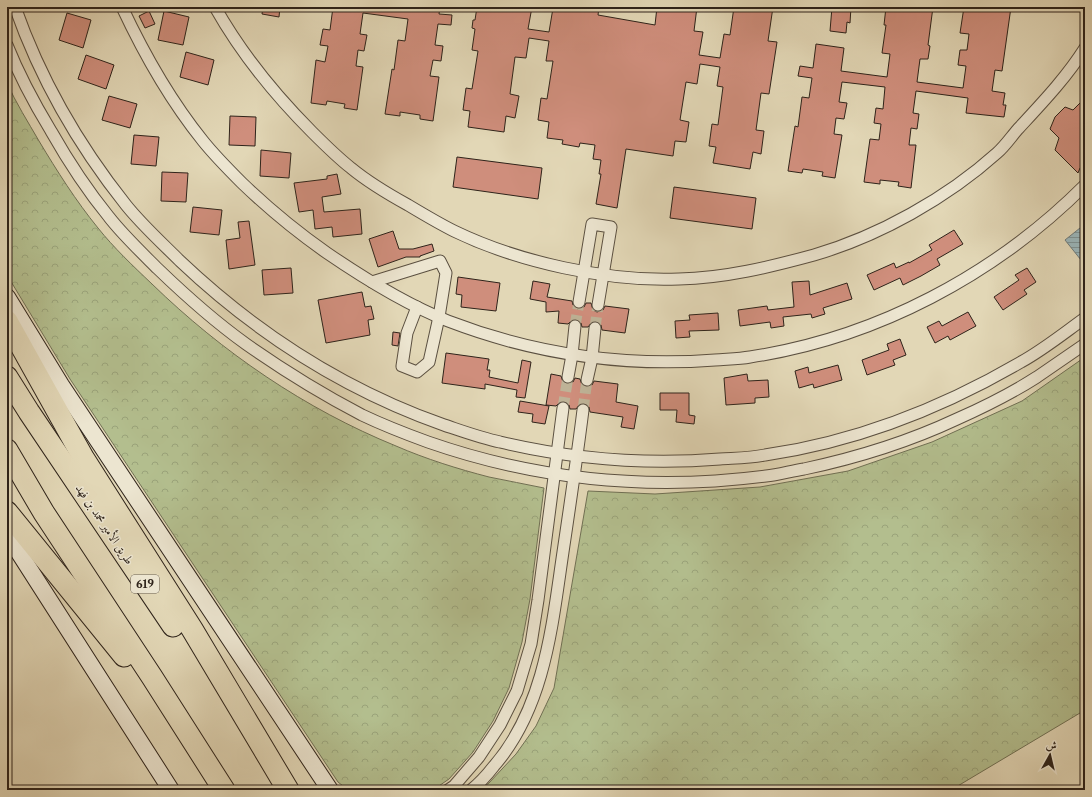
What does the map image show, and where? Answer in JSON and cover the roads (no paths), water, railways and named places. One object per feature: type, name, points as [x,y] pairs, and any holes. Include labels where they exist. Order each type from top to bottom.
[{"type":"highway","points":[[7,321],[84,459],[192,629],[286,790]]},
{"type":"highway","name":"طريق الأمير محمد بن فهد","points":[[7,377],[33,418],[286,790]]},
{"type":"highway","points":[[7,450],[44,512],[224,790]]},
{"type":"highway","points":[[7,512],[191,738]]},
{"type":"main road","points":[[7,297],[61,385],[329,787]]},
{"type":"main road","points":[[7,534],[171,790]]},
{"type":"street","points":[[15,7],[44,77],[81,142],[102,173],[127,206],[156,238],[212,290],[240,313],[286,346],[337,377],[374,397],[411,413],[498,442],[558,454],[652,462],[706,460],[764,455],[834,441],[892,423],[948,400],[1024,360],[1085,318]]},
{"type":"street","points":[[122,7],[134,33],[166,89],[204,143],[228,169],[277,216],[300,234],[341,263],[417,308],[484,334],[522,345],[572,355],[592,358],[655,362],[699,361],[750,357],[809,345],[859,329],[906,310],[971,276],[1026,238],[1056,213],[1085,185]]},
{"type":"street","points":[[215,7],[239,45],[269,85],[291,110],[333,153],[351,168],[388,193],[456,232],[513,254],[543,263],[629,277],[676,279],[698,278],[742,272],[790,262],[834,249],[871,233],[926,205],[974,172],[1000,151],[1049,96],[1085,48]]},
{"type":"street","points":[[7,45],[25,87],[56,140],[85,185],[110,219],[141,253],[198,306],[227,330],[274,364],[326,396],[364,416],[403,433],[492,462],[574,477],[652,483],[707,481],[767,476],[840,461],[899,443],[957,420],[1035,378],[1085,344]]},
{"type":"street","points":[[579,302],[592,224],[611,227],[598,305]]},
{"type":"street","points":[[372,282],[440,261],[446,273],[440,317],[428,362],[417,372],[402,366],[407,333],[417,308]]},
{"type":"street","points":[[568,377],[576,326]]},
{"type":"street","points":[[587,380],[592,358],[595,328]]},
{"type":"street","points":[[448,790],[454,786],[479,757],[500,726],[517,691],[530,644],[538,600],[563,408]]},
{"type":"street","points":[[471,790],[479,784],[506,753],[526,718],[541,678],[548,648],[583,410]]},
{"type":"street","points":[[530,644],[548,648]]},
{"type":"water","points":[[1080,228],[1085,234],[1085,265],[1065,240]]},
{"type":"tunnel","points":[[575,326],[579,302]]},
{"type":"tunnel","points":[[595,328],[598,305]]},
{"type":"tunnel","points":[[563,408],[568,377]]},
{"type":"tunnel","points":[[583,410],[587,380]]}]
